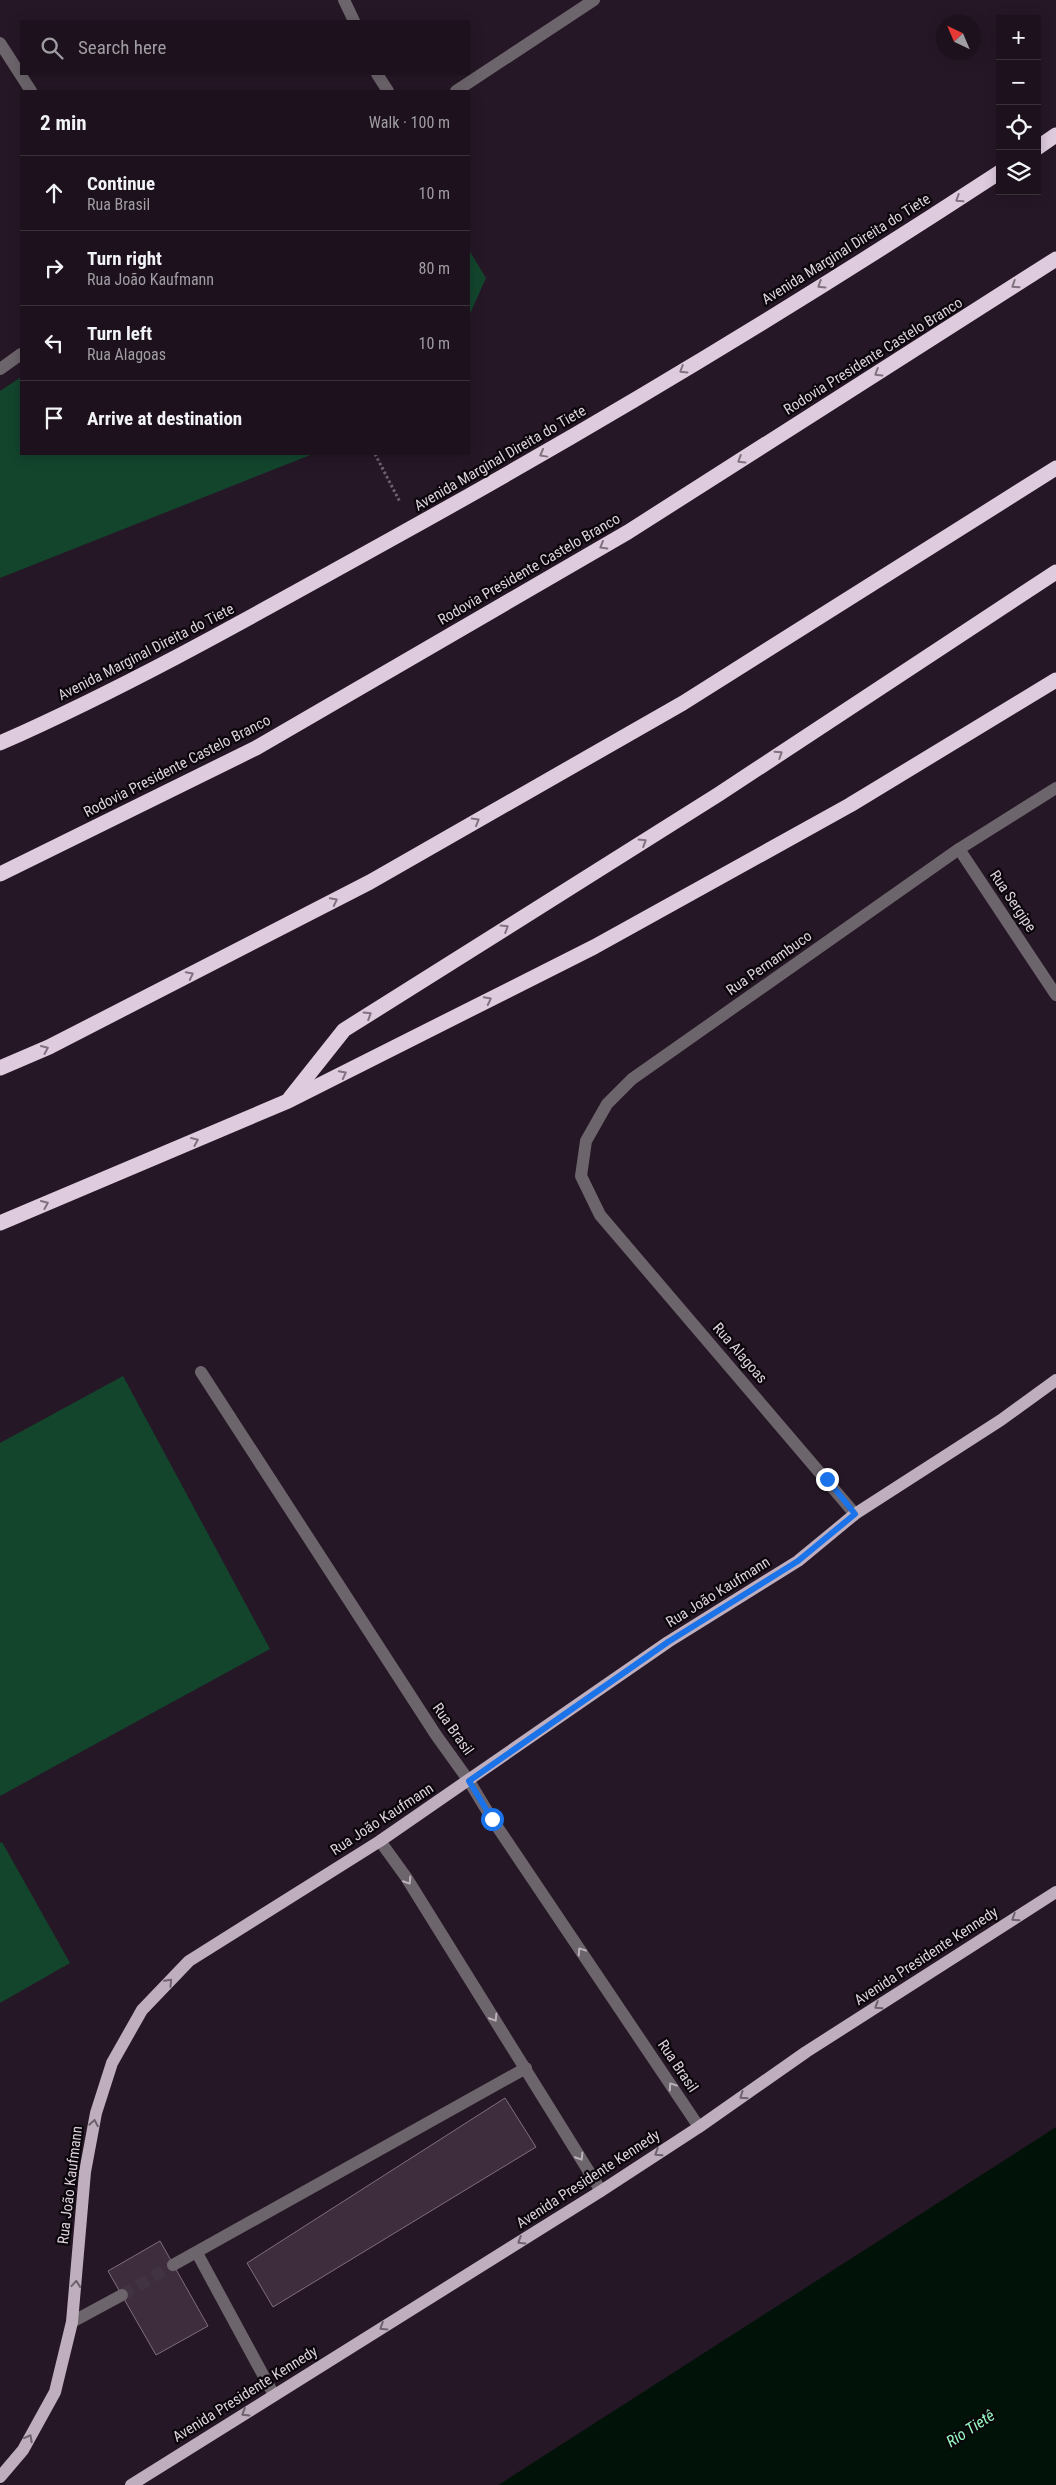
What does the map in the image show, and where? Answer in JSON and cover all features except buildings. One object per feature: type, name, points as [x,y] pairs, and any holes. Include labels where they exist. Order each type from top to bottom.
[{"type":"highway","points":[[1041,145],[1056,135]]},
{"type":"highway","name":"Avenida Marginal Direita do Tiete","points":[[0,743],[46,723],[260,614],[584,431],[934,215],[996,175]]},
{"type":"highway","name":"Rodovia Presidente Castelo Branco","points":[[0,874],[256,748],[620,537],[1056,259]]},
{"type":"highway","points":[[0,1068],[49,1047],[370,882],[683,703],[1056,468]]},
{"type":"highway","points":[[288,1101],[344,1030],[719,794],[1056,572]]},
{"type":"highway","points":[[0,1223],[288,1101],[602,942],[850,806],[1056,680]]},
{"type":"main road","name":"Rua João Kaufmann","points":[[0,2477],[23,2450],[55,2392],[72,2322],[85,2172],[96,2114],[112,2063],[142,2010],[189,1961],[380,1841],[668,1642],[798,1561],[855,1514],[1000,1420],[1056,1380]]},
{"type":"main road","name":"Avenida Presidente Kennedy","points":[[131,2485],[601,2190],[699,2127],[806,2052],[1056,1892]]},
{"type":"street","points":[[344,0],[354,20]]},
{"type":"street","points":[[458,90],[594,0]]},
{"type":"street","points":[[0,43],[20,74]]},
{"type":"street","points":[[21,75],[30,90]]},
{"type":"street","points":[[379,75],[387,90]]},
{"type":"street","points":[[0,369],[20,355]]},
{"type":"street","name":"Rua Pernambuco","points":[[600,1215],[581,1176],[586,1141],[607,1104],[632,1079],[959,849],[1056,788]]},
{"type":"street","name":"Rua Sergipe","points":[[959,849],[1056,995]]},
{"type":"street","name":"Rua Alagoas","points":[[600,1215],[855,1514]]},
{"type":"street","name":"Rua Brasil","points":[[201,1372],[436,1735],[469,1781],[492,1819],[699,2127]]},
{"type":"street","points":[[380,1841],[406,1877],[601,2190]]},
{"type":"street","points":[[173,2265],[526,2068]]},
{"type":"street","points":[[197,2253],[274,2395]]},
{"type":"street","points":[[72,2322],[122,2295]]},
{"type":"path","points":[[376,455],[414,527]]},
{"type":"green space","points":[[470,252],[486,278],[470,314]]},
{"type":"green space","points":[[20,378],[20,455],[310,455],[0,578],[0,391]]},
{"type":"green space","points":[[123,1376],[270,1649],[0,1796],[0,1443]]},
{"type":"green space","points":[[2,1842],[70,1963],[0,2003],[0,1843]]},
{"type":"water","name":"Rio Tietê","points":[[1056,2127],[1056,2485],[498,2485],[500,2484]]},
{"type":"tunnel","points":[[122,2295],[173,2265]]},
{"type":"route","points":[[492,1819],[469,1781],[668,1642],[798,1561],[855,1514],[827,1479]]}]
